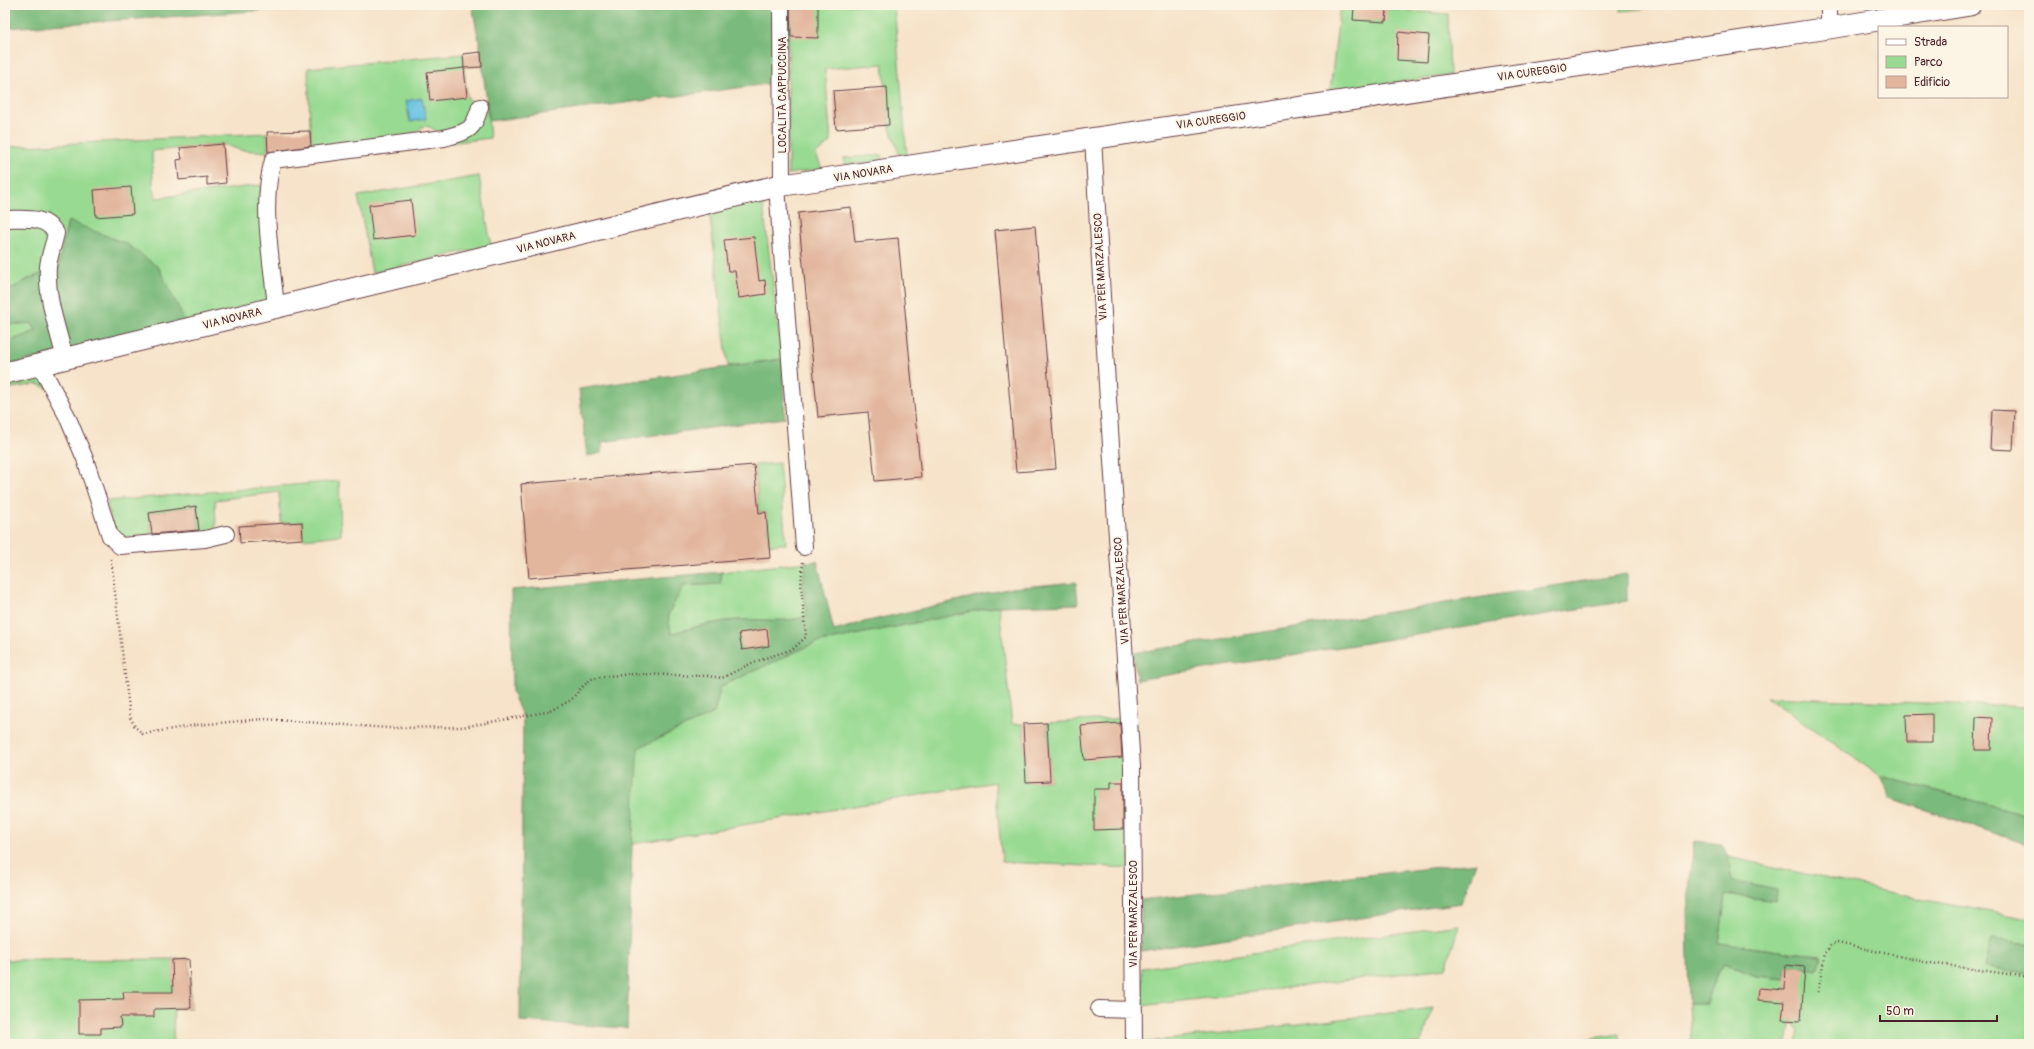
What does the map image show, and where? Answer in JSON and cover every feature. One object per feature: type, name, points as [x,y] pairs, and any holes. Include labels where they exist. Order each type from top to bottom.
[{"type":"main road","name":"VIA CUREGGIO","points":[[1093,138],[1830,28],[1970,5]]},
{"type":"main road","name":"VIA NOVARA","points":[[5,372],[65,359],[780,186],[1093,138]]},
{"type":"street","name":"LOCALITÀ CAPPUCCINA","points":[[781,5],[780,186],[804,547]]},
{"type":"street","points":[[1829,5],[1830,28]]},
{"type":"street","points":[[276,308],[267,196],[269,174],[273,160],[444,138],[465,132],[476,123],[480,107]]},
{"type":"street","name":"VIA PER MARZALESCO","points":[[1093,138],[1107,384],[1132,767],[1134,1044]]},
{"type":"street","points":[[5,219],[38,220],[50,224],[56,233],[48,266],[49,289],[53,317],[65,359]]},
{"type":"street","points":[[40,365],[67,416],[85,459],[110,536],[120,546],[198,540],[226,534]]},
{"type":"street","points":[[1099,1010],[1134,1010]]},
{"type":"path","points":[[110,536],[111,561],[130,717],[136,728],[143,734],[196,725],[264,719],[362,728],[462,727],[551,711],[571,700],[591,679],[636,674],[708,676],[722,678],[754,662],[793,649],[806,637],[801,584],[804,547]]},
{"type":"path","points":[[1818,992],[1825,953],[1831,945],[1838,943],[1930,963],[2029,977]]},
{"type":"green space","points":[[5,5],[314,5],[314,7],[5,28]]},
{"type":"green space","points":[[472,5],[773,5],[775,83],[489,121],[481,52]]},
{"type":"green space","points":[[788,5],[894,5],[907,156],[899,154],[889,125],[883,64],[825,69],[831,142],[816,154],[822,169],[788,174]]},
{"type":"green space","points":[[1340,5],[1448,14],[1450,75],[1330,92]]},
{"type":"green space","points":[[1621,5],[1677,5],[1621,11]]},
{"type":"green space","points":[[463,54],[467,97],[474,106],[470,121],[440,134],[431,128],[424,126],[411,137],[311,151],[308,68]]},
{"type":"green space","points":[[486,99],[490,138],[425,146],[484,111]]},
{"type":"green space","points":[[267,133],[268,152],[240,150],[223,144],[152,151],[153,184],[156,198],[261,185],[270,303],[186,323],[68,221],[58,268],[30,278],[5,293],[5,147]]},
{"type":"green space","points":[[882,155],[883,161],[844,165],[844,158]]},
{"type":"green space","points":[[479,176],[491,245],[372,273],[358,196]]},
{"type":"green space","points":[[758,198],[763,204],[782,359],[728,366],[709,209]]},
{"type":"green space","points":[[68,221],[127,244],[159,268],[186,323],[5,366],[5,343],[36,331],[32,323],[5,325],[5,293],[30,278],[58,268]]},
{"type":"green space","points":[[32,323],[36,331],[5,343],[5,325]]},
{"type":"green space","points":[[782,359],[785,418],[602,442],[602,453],[587,456],[579,389]]},
{"type":"green space","points":[[33,376],[42,378],[49,389],[37,384],[5,389],[5,381]]},
{"type":"green space","points":[[779,463],[786,544],[769,545],[766,512],[759,513],[755,465]]},
{"type":"green space","points":[[339,481],[341,535],[303,539],[302,522],[281,523],[279,492],[215,500],[216,527],[213,531],[200,535],[196,506],[149,513],[152,535],[133,539],[118,536],[111,522],[107,501]]},
{"type":"green space","points":[[817,561],[834,631],[864,622],[1011,588],[1076,582],[1078,604],[999,606],[815,643],[721,686],[714,713],[638,748],[632,844],[627,1028],[520,1021],[523,718],[512,692],[511,590],[722,572],[720,584],[683,586],[668,615],[671,634],[715,623],[750,620],[791,620],[807,616],[803,585],[806,562]]},
{"type":"green space","points":[[806,562],[803,585],[807,616],[784,621],[725,621],[698,626],[671,634],[668,615],[683,586],[720,584],[722,572]]},
{"type":"green space","points":[[1627,574],[1627,601],[1137,680],[1133,653]]},
{"type":"green space","points":[[999,606],[1012,724],[1023,724],[1026,782],[1050,781],[1047,723],[1125,718],[1130,868],[1002,862],[995,782],[632,844],[637,748],[714,713],[721,686],[815,643]]},
{"type":"green space","points":[[1767,697],[2029,707],[2029,815],[1880,776]]},
{"type":"green space","points":[[1880,776],[2029,815],[2029,845],[1891,798]]},
{"type":"green space","points":[[1694,841],[1722,844],[1728,857],[1732,881],[1777,890],[1776,901],[1726,894],[1719,943],[1821,955],[1817,970],[1805,967],[1786,966],[1785,979],[1756,976],[1724,963],[1716,976],[1707,1003],[1689,1003],[1687,911]]},
{"type":"green space","points":[[1728,857],[1920,899],[2029,919],[2029,944],[1992,939],[1984,967],[2029,973],[2029,1044],[1888,1044],[1870,1039],[1868,1044],[1796,1044],[1800,1031],[1792,1020],[1785,1044],[1691,1044],[1689,1003],[1707,1003],[1716,976],[1724,963],[1756,976],[1785,979],[1786,965],[1817,970],[1821,955],[1719,943],[1726,894],[1776,901],[1776,890],[1731,882]]},
{"type":"green space","points":[[1476,863],[1461,903],[1141,951],[1141,900]]},
{"type":"green space","points":[[1459,925],[1446,968],[1142,1006],[1142,968]]},
{"type":"green space","points":[[1992,939],[2029,944],[2029,973],[1984,967]]},
{"type":"green space","points":[[189,959],[191,1008],[174,1009],[173,1044],[5,1044],[5,960]]},
{"type":"green space","points":[[1433,1008],[1420,1044],[1140,1044],[1140,1043]]},
{"type":"green space","points":[[1620,1034],[1620,1044],[1553,1044]]},
{"type":"water","points":[[422,98],[426,119],[410,122],[406,101]]},
{"type":"building","points":[[790,5],[818,5],[818,38],[791,37]]},
{"type":"building","points":[[1354,7],[1387,8],[1386,22],[1353,20]]},
{"type":"building","points":[[1398,32],[1429,35],[1427,62],[1397,60]]},
{"type":"building","points":[[481,52],[482,67],[464,68],[463,54]]},
{"type":"building","points":[[464,68],[467,97],[430,101],[427,72]]},
{"type":"building","points":[[887,87],[889,125],[836,129],[833,91]]},
{"type":"building","points":[[310,131],[311,146],[268,152],[267,132]]},
{"type":"building","points":[[223,144],[226,183],[207,185],[207,177],[179,180],[177,160],[182,159],[180,148]]},
{"type":"building","points":[[131,187],[133,214],[96,217],[94,190]]},
{"type":"building","points":[[411,200],[415,235],[373,240],[369,205]]},
{"type":"building","points":[[851,207],[855,242],[898,238],[921,477],[875,481],[868,412],[818,417],[798,213]]},
{"type":"building","points":[[1035,226],[1056,469],[1016,472],[995,230]]},
{"type":"building","points":[[754,237],[759,281],[765,280],[766,294],[739,298],[735,271],[728,271],[724,240]]},
{"type":"building","points":[[1992,410],[2015,411],[2013,450],[1990,449]]},
{"type":"building","points":[[754,465],[759,513],[766,512],[770,558],[529,578],[521,484]]},
{"type":"building","points":[[196,506],[199,530],[152,534],[149,513]]},
{"type":"building","points":[[302,522],[303,539],[240,543],[239,526]]},
{"type":"building","points":[[767,629],[769,646],[742,650],[739,633]]},
{"type":"building","points":[[1932,714],[1932,742],[1907,742],[1906,715]]},
{"type":"building","points":[[1976,717],[1992,718],[1991,750],[1975,750]]},
{"type":"building","points":[[1047,723],[1050,781],[1026,782],[1023,724]]},
{"type":"building","points":[[1120,723],[1122,757],[1084,760],[1081,726]]},
{"type":"building","points":[[1111,782],[1123,782],[1123,829],[1094,830],[1094,789],[1111,789]]},
{"type":"building","points":[[189,959],[191,1008],[154,1009],[154,1017],[120,1017],[121,1027],[101,1028],[101,1034],[79,1034],[79,1000],[124,999],[123,992],[173,992],[172,960]]},
{"type":"building","points":[[1786,965],[1805,967],[1801,1021],[1782,1020],[1784,1002],[1758,1000],[1759,988],[1785,990]]}]
